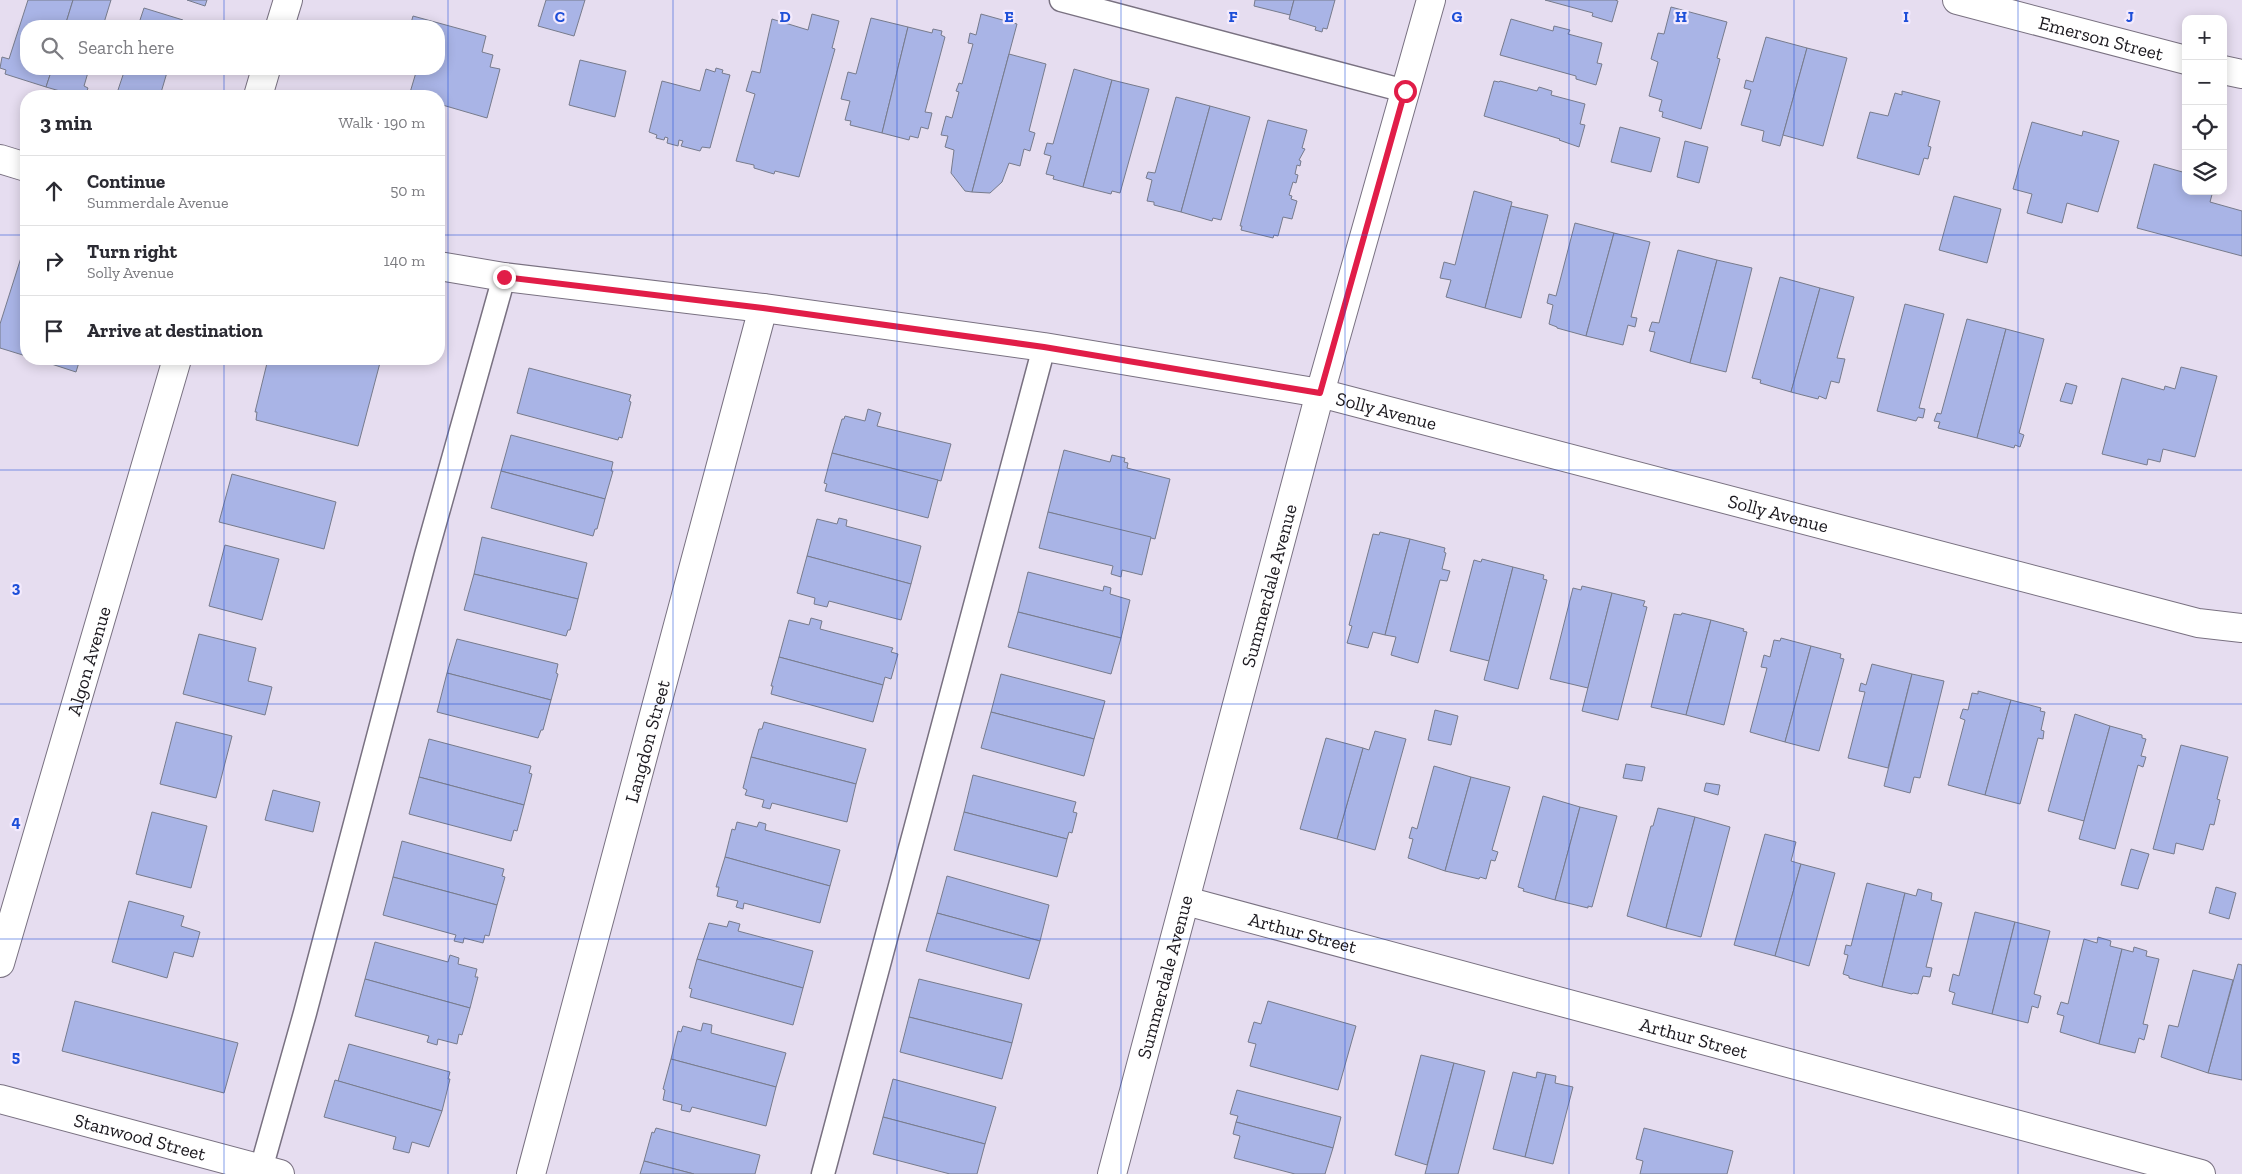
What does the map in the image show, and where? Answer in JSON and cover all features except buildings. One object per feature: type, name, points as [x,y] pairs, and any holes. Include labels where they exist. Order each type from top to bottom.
[{"type":"street","points":[[282,20],[288,0]]},
{"type":"street","name":"Summerdale Avenue","points":[[1112,1174],[1320,393],[1431,0]]},
{"type":"street","name":"Emerson Street","points":[[1957,0],[2182,59]]},
{"type":"street","points":[[2227,71],[2242,74]]},
{"type":"street","points":[[260,90],[264,75]]},
{"type":"street","points":[[0,159],[20,165]]},
{"type":"street","name":"Solly Avenue","points":[[445,267],[504,277],[763,308],[1044,347],[1320,393],[2198,624],[2242,643]]},
{"type":"street","name":"Langdon Street","points":[[531,1174],[763,308]]},
{"type":"street","name":"Algon Avenue","points":[[1,953],[175,365]]},
{"type":"street","name":"Solly Avenue","points":[[2198,624],[2242,628]]},
{"type":"street","name":"Arthur Street","points":[[1186,901],[2201,1174]]},
{"type":"street","name":"Stanwood Street","points":[[0,1099],[270,1172]]},
{"type":"lane","points":[[1060,0],[1405,91]]},
{"type":"lane","points":[[270,1172],[305,1013],[426,555],[504,277]]},
{"type":"lane","points":[[823,1174],[1044,347]]},
{"type":"route","points":[[504,277],[763,308],[1044,347],[1320,393],[1405,91]]}]
